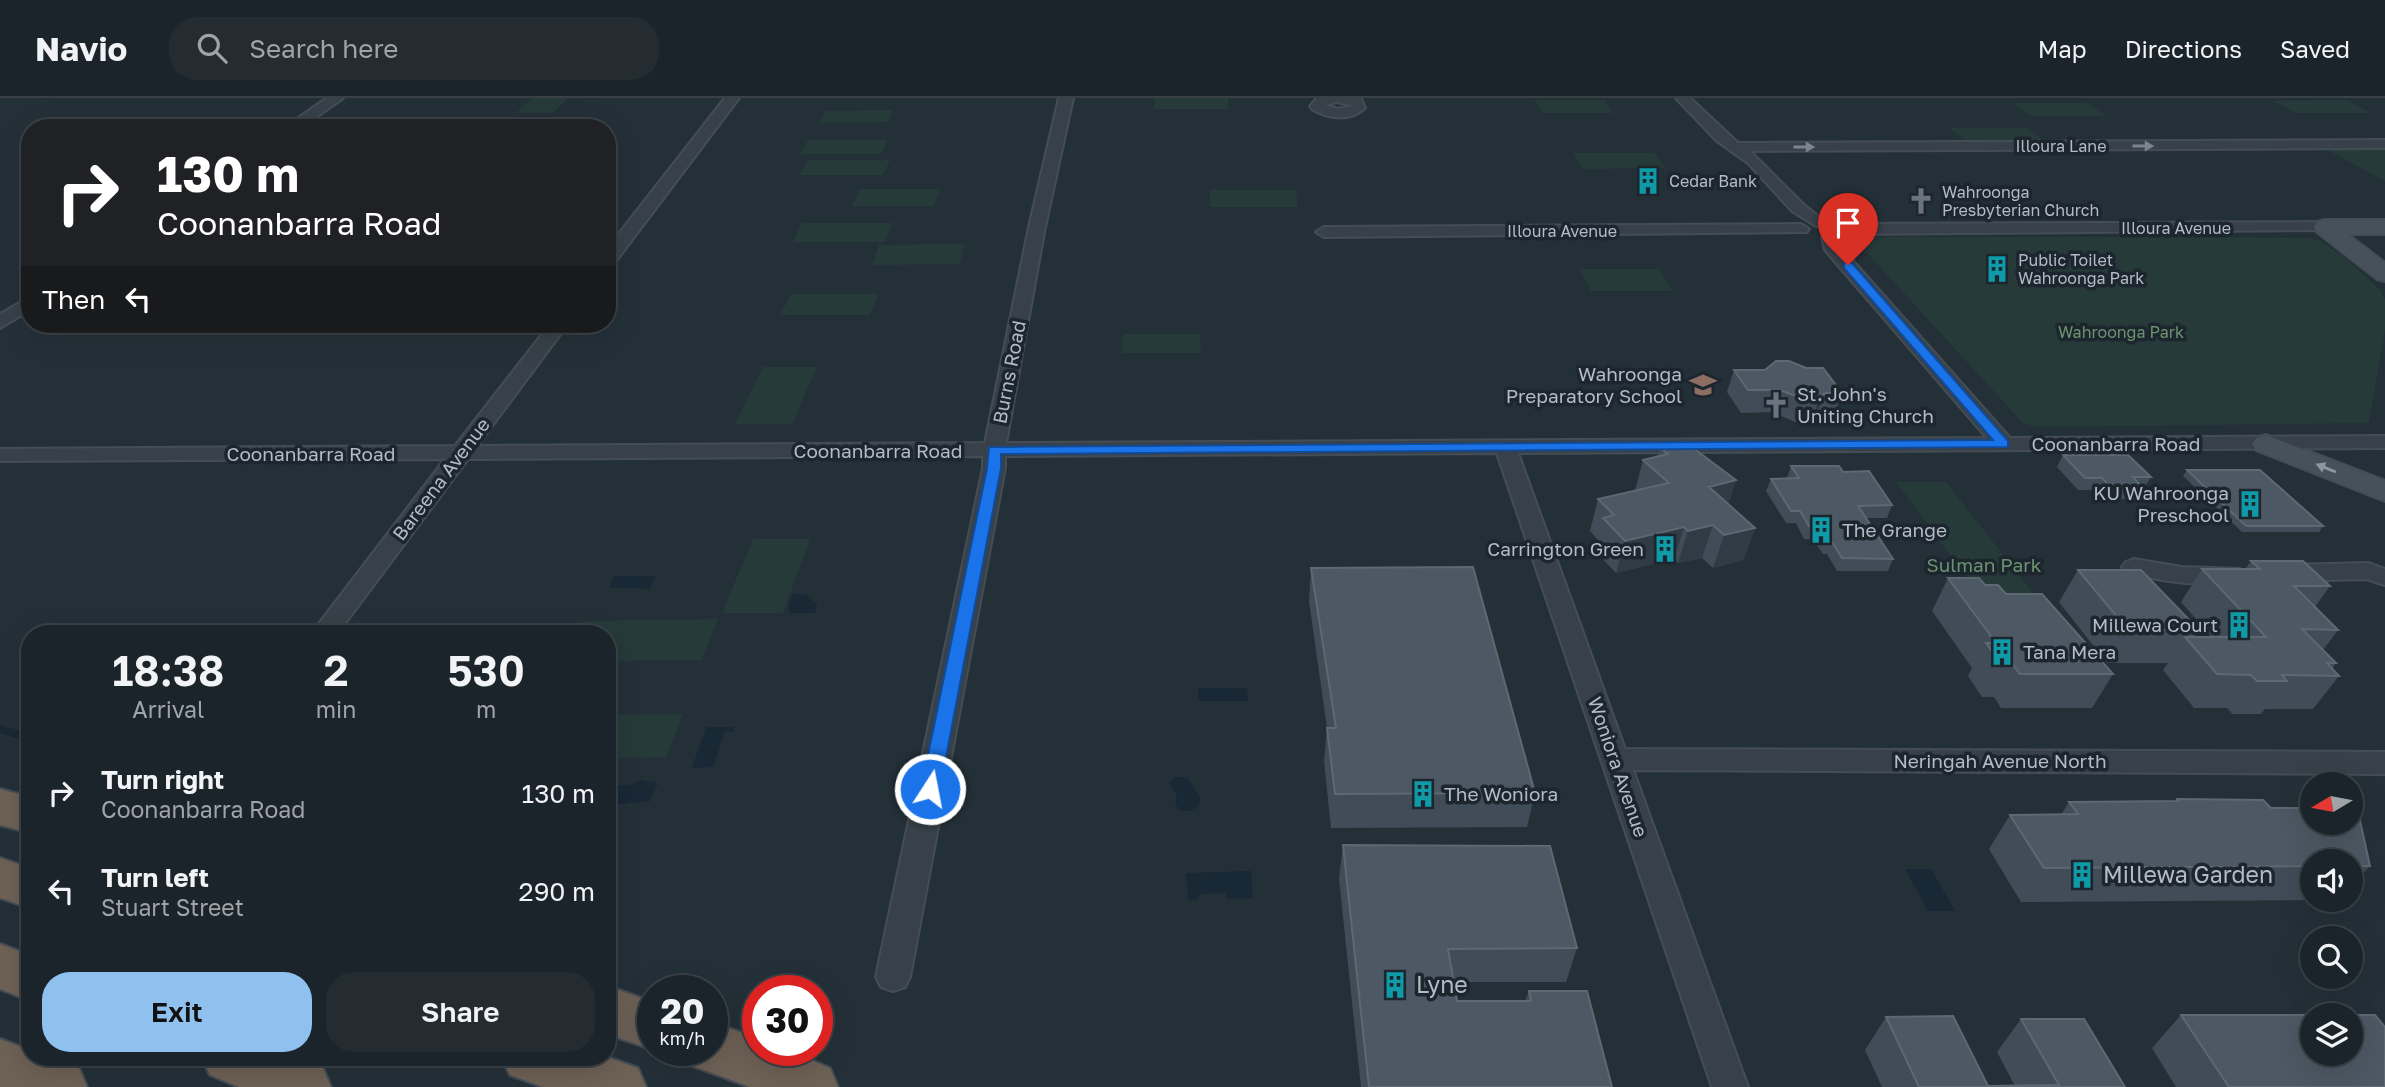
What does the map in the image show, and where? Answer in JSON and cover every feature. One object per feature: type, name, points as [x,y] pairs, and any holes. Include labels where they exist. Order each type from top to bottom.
[{"type":"highway","points":[[0,807],[21,813]]},
{"type":"highway","points":[[0,878],[21,885]]},
{"type":"highway","points":[[0,966],[21,974]]},
{"type":"highway","points":[[616,1013],[637,1020]]},
{"type":"highway","points":[[728,1053],[810,1087]]},
{"type":"highway","points":[[0,1065],[59,1087]]},
{"type":"highway","points":[[251,1066],[303,1087]]},
{"type":"highway","points":[[556,1066],[618,1087]]},
{"type":"street","points":[[304,119],[336,98]]},
{"type":"street","points":[[616,249],[732,98]]},
{"type":"street","name":"Burns Road","points":[[893,977],[994,468],[994,450],[1037,227],[1066,98]]},
{"type":"street","points":[[1684,98],[1722,138],[1753,160],[1798,208],[1808,225]]},
{"type":"street","name":"Illoura Lane","points":[[1736,148],[2385,144]]},
{"type":"street","name":"Illoura Avenue","points":[[1324,232],[1808,225],[1835,233],[2385,227]]},
{"type":"street","points":[[2325,228],[2385,274]]},
{"type":"street","points":[[1835,233],[1831,246],[2004,444]]},
{"type":"street","points":[[0,322],[21,308]]},
{"type":"street","name":"Bareena Avenue","points":[[330,625],[552,333]]},
{"type":"street","name":"Coonanbarra Road","points":[[0,455],[2385,442]]},
{"type":"street","points":[[2266,444],[2385,492]]},
{"type":"street","name":"Woniora Avenue","points":[[1506,448],[1730,1087]]},
{"type":"street","points":[[2134,567],[2213,576],[2368,571],[2385,577]]},
{"type":"street","name":"Neringah Avenue North","points":[[1616,760],[2385,763]]},
{"type":"green space","points":[[532,98],[568,98],[553,113],[516,113]]},
{"type":"green space","points":[[1154,98],[1228,98],[1229,109],[1154,109]]},
{"type":"green space","points":[[1535,100],[1604,100],[1613,113],[1542,113]]},
{"type":"green space","points":[[2347,100],[2372,113],[2296,113],[2273,101]]},
{"type":"green space","points":[[2013,103],[2087,103],[2107,116],[2031,116]]},
{"type":"green space","points":[[893,110],[889,122],[819,123],[826,111]]},
{"type":"green space","points":[[1949,128],[2027,128],[2046,142],[1967,142]]},
{"type":"green space","points":[[808,140],[888,140],[881,154],[800,154]]},
{"type":"green space","points":[[2324,148],[2385,148],[2385,181]]},
{"type":"green space","points":[[1573,153],[1654,153],[1666,168],[1583,169]]},
{"type":"green space","points":[[808,160],[890,160],[883,175],[799,175]]},
{"type":"green space","points":[[860,189],[940,189],[934,206],[852,206]]},
{"type":"green space","points":[[1210,190],[1296,190],[1298,207],[1210,207]]},
{"type":"green space","points":[[802,223],[893,223],[885,242],[793,242]]},
{"type":"green space","name":"Wahroonga Park","points":[[1866,237],[2230,237],[2308,238],[2321,241],[2348,260],[2381,291],[2385,300],[2385,330],[2369,423],[2037,427],[2023,423],[1858,243]]},
{"type":"green space","points":[[965,244],[960,264],[872,265],[879,245]]},
{"type":"green space","points":[[1579,269],[1659,269],[1673,291],[1591,291]]},
{"type":"green space","points":[[791,294],[878,294],[870,315],[780,315]]},
{"type":"green space","points":[[1123,334],[1200,334],[1201,353],[1122,353]]},
{"type":"green space","points":[[763,367],[817,367],[792,424],[735,424]]},
{"type":"green space","name":"Sulman Park","points":[[1896,482],[1946,482],[2033,593],[1978,593]]},
{"type":"green space","points":[[753,539],[810,539],[783,613],[722,613]]},
{"type":"green space","points":[[718,619],[702,660],[616,661],[616,625],[581,625],[583,621]]},
{"type":"green space","points":[[683,714],[666,757],[616,758],[616,715]]},
{"type":"water","points":[[615,576],[655,576],[650,589],[609,587]]},
{"type":"water","points":[[793,594],[805,594],[817,604],[815,613],[790,613],[788,608]]},
{"type":"water","points":[[1198,688],[1247,688],[1248,701],[1198,701]]},
{"type":"water","points":[[706,727],[735,727],[733,732],[725,732],[713,767],[692,768]]},
{"type":"water","points":[[1174,777],[1187,777],[1201,798],[1199,806],[1190,811],[1180,811],[1175,803],[1177,795],[1169,784]]},
{"type":"water","points":[[640,780],[658,783],[650,801],[616,803],[616,786],[630,785]]},
{"type":"water","points":[[1905,869],[1931,869],[1955,911],[1928,911]]},
{"type":"water","points":[[1251,871],[1253,898],[1227,899],[1226,893],[1201,894],[1196,900],[1188,900],[1186,873]]},
{"type":"building","points":[[1776,361],[1789,361],[1806,368],[1823,368],[1842,393],[1825,393],[1819,399],[1803,399],[1780,390],[1748,390],[1734,370],[1765,370]]},
{"type":"building","points":[[1685,442],[1736,480],[1709,487],[1755,528],[1724,535],[1713,525],[1688,531],[1684,527],[1625,541],[1603,518],[1614,515],[1598,499],[1669,483],[1643,460],[1668,454],[1660,448]]},
{"type":"building","points":[[2063,455],[2128,455],[2151,477],[2133,477],[2142,487],[2111,487],[2102,478],[2085,478]]},
{"type":"building","points":[[1791,466],[1839,466],[1843,472],[1869,471],[1892,505],[1858,506],[1893,559],[1842,558],[1818,526],[1809,526],[1800,511],[1791,511],[1771,479],[1799,478]]},
{"type":"building","name":"KU Wahroonga Preschool","points":[[2187,470],[2260,470],[2323,526],[2246,526]]},
{"type":"building","points":[[2251,561],[2303,561],[2330,586],[2294,586],[2338,630],[2302,629],[2336,663],[2327,663],[2339,676],[2282,675],[2287,681],[2257,681],[2251,675],[2217,674],[2185,637],[2266,637],[2202,569],[2260,569]]},
{"type":"building","points":[[1473,567],[1535,793],[1335,794],[1327,728],[1336,728],[1311,568]]},
{"type":"building","points":[[2078,570],[2141,570],[2199,630],[2128,630]]},
{"type":"building","points":[[1948,578],[1979,578],[1985,585],[1998,585],[2006,594],[2042,594],[2113,674],[2020,674],[2012,664],[2001,664],[1986,643],[1996,643]]},
{"type":"building","points":[[2177,799],[2263,800],[2271,808],[2300,808],[2300,835],[2363,834],[2370,866],[2363,866],[2363,849],[2300,849],[2300,866],[2044,868],[2010,815],[2078,814],[2069,802],[2178,801]]},
{"type":"building","name":"Lyne","points":[[1343,845],[1550,846],[1577,948],[1448,949],[1457,1001],[1531,1001],[1529,991],[1587,991],[1612,1087],[1369,1087]]},
{"type":"building","points":[[2181,1015],[2300,1015],[2300,1066],[2363,1066],[2363,1015],[2375,1015],[2385,1027],[2385,1087],[2229,1087]]},
{"type":"building","points":[[1953,1016],[1988,1086],[2059,1085],[2021,1019],[2084,1019],[2125,1087],[1919,1087],[1886,1017]]},
{"type":"waterway","points":[[0,729],[21,735]]},
{"type":"place","name":"Cedar Bank","points":[[1648,181]]},
{"type":"place","name":"Wahroonga Presbyterian Church","points":[[1921,201]]},
{"type":"place","name":"Public Toilet Wahroonga Park","points":[[1997,269]]},
{"type":"place","name":"Wahroonga Preparatory School","points":[[1703,385]]},
{"type":"place","name":"St. John's Uniting Church","points":[[1776,405]]},
{"type":"place","name":"KU Wahroonga Preschool","points":[[2250,504]]},
{"type":"place","name":"The Grange","points":[[1821,530]]},
{"type":"place","name":"Carrington Green","points":[[1665,549]]},
{"type":"place","name":"Millewa Court","points":[[2239,625]]},
{"type":"place","name":"Tana Mera","points":[[2002,652]]},
{"type":"place","name":"The Woniora","points":[[1423,794]]},
{"type":"place","name":"Millewa Garden","points":[[2082,875]]},
{"type":"place","name":"Lyne","points":[[1395,985]]},
{"type":"route","points":[[930,789],[994,468],[994,450],[2004,444],[1848,265]]}]
